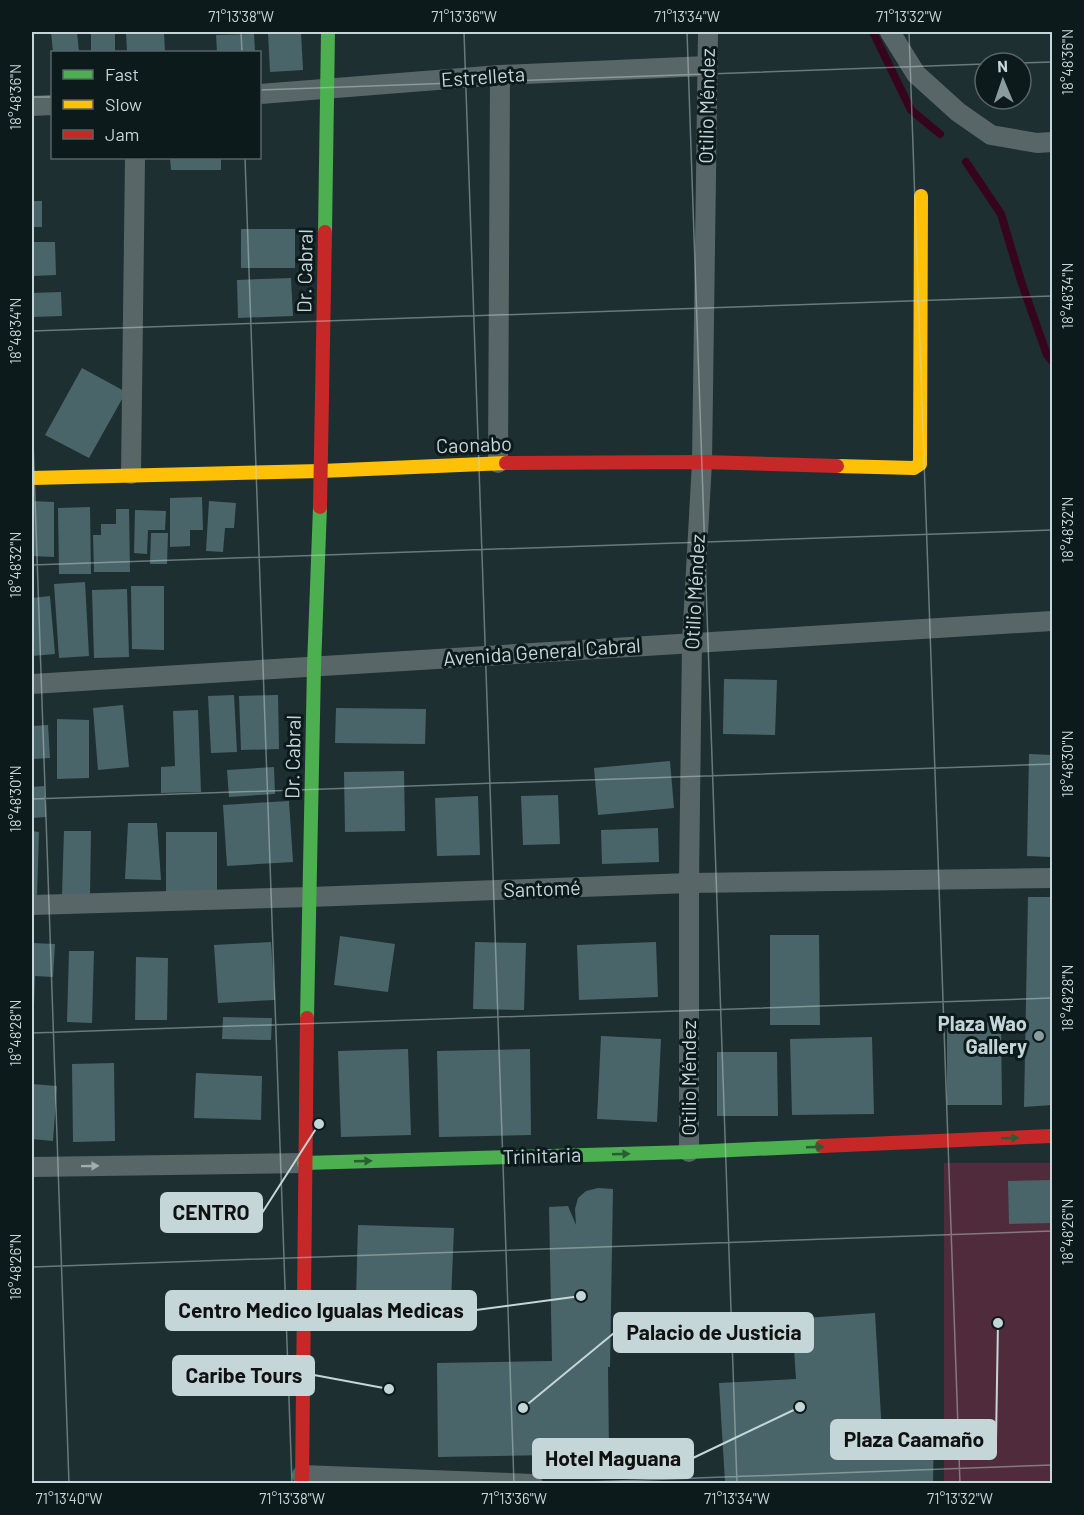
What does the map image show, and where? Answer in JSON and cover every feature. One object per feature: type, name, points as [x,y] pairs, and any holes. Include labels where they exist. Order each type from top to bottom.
[{"type":"street","name":"Dr. Cabral","points":[[302,1479],[304,1162],[314,667],[321,471],[328,32]]},
{"type":"street","name":"Otilio Méndez","points":[[689,1152],[692,642],[702,462],[708,32]]},
{"type":"street","points":[[890,32],[916,74],[958,112],[991,135],[1036,143],[1053,142]]},
{"type":"street","name":"Estrelleta","points":[[261,94],[500,75],[707,66]]},
{"type":"street","points":[[498,463],[500,75]]},
{"type":"street","points":[[32,106],[51,105]]},
{"type":"street","points":[[131,474],[135,159]]},
{"type":"street","name":"Caonabo","points":[[32,478],[321,471],[498,463],[702,462],[914,468],[920,464],[921,196]]},
{"type":"street","name":"Avenida General Cabral","points":[[32,684],[1053,621]]},
{"type":"street","name":"Santomé","points":[[32,905],[689,883],[1053,878]]},
{"type":"street","name":"Trinitaria","points":[[32,1167],[689,1152],[1053,1136]]},
{"type":"street","points":[[302,1479],[533,1484]]},
{"type":"shaded area","points":[[944,1163],[1052,1163],[1052,1483],[944,1483]]},
{"type":"building","points":[[51,32],[77,32],[79,51],[53,51]]},
{"type":"building","points":[[91,32],[115,32],[115,51],[91,51]]},
{"type":"building","points":[[126,32],[164,32],[165,51],[127,51]]},
{"type":"building","points":[[268,32],[301,32],[303,70],[270,72]]},
{"type":"building","points":[[254,34],[255,51],[217,51],[216,35]]},
{"type":"building","points":[[170,159],[221,159],[221,170],[171,170]]},
{"type":"building","points":[[32,201],[42,201],[42,227],[32,227]]},
{"type":"building","points":[[241,229],[295,229],[295,268],[241,268]]},
{"type":"building","points":[[32,242],[55,242],[56,275],[32,276]]},
{"type":"building","points":[[291,278],[293,316],[238,318],[237,280]]},
{"type":"building","points":[[61,292],[62,316],[32,317],[32,293]]},
{"type":"building","points":[[82,368],[126,392],[89,458],[45,435]]},
{"type":"building","points":[[202,497],[203,530],[190,530],[190,546],[170,547],[170,498]]},
{"type":"building","points":[[32,501],[54,502],[54,557],[32,556]]},
{"type":"building","points":[[209,501],[236,503],[234,528],[225,528],[223,552],[206,551]]},
{"type":"building","points":[[90,507],[91,574],[59,574],[58,508]]},
{"type":"building","points":[[116,509],[129,509],[130,572],[94,572],[93,535],[101,535],[101,524],[116,524]]},
{"type":"building","points":[[135,510],[166,511],[165,530],[148,530],[147,554],[134,553]]},
{"type":"building","points":[[151,533],[168,533],[167,564],[150,564]]},
{"type":"building","points":[[85,582],[89,656],[59,658],[54,584]]},
{"type":"building","points":[[131,586],[164,586],[164,650],[132,649]]},
{"type":"building","points":[[127,589],[129,657],[94,658],[92,590]]},
{"type":"building","points":[[50,596],[55,654],[32,656],[32,598]]},
{"type":"building","points":[[724,679],[777,680],[775,735],[723,734]]},
{"type":"building","points":[[234,695],[237,752],[211,753],[208,696]]},
{"type":"building","points":[[278,695],[279,749],[241,750],[239,696]]},
{"type":"building","points":[[123,705],[129,767],[98,770],[93,708]]},
{"type":"building","points":[[336,708],[426,709],[425,744],[335,743]]},
{"type":"building","points":[[198,710],[201,792],[161,793],[161,767],[175,766],[173,711]]},
{"type":"building","points":[[57,719],[89,720],[89,778],[57,779]]},
{"type":"building","points":[[48,725],[50,758],[32,759],[32,726]]},
{"type":"building","points":[[1029,754],[1052,755],[1052,857],[1027,856]]},
{"type":"building","points":[[670,761],[674,808],[598,815],[594,768]]},
{"type":"building","points":[[274,767],[275,794],[229,797],[227,770]]},
{"type":"building","points":[[404,771],[405,831],[345,832],[344,772]]},
{"type":"building","points":[[44,786],[46,817],[32,818],[32,787]]},
{"type":"building","points":[[558,795],[560,844],[523,845],[521,796]]},
{"type":"building","points":[[478,796],[480,855],[437,856],[435,798]]},
{"type":"building","points":[[289,801],[293,862],[227,866],[223,805]]},
{"type":"building","points":[[128,823],[157,823],[161,880],[125,879]]},
{"type":"building","points":[[658,828],[659,862],[602,864],[601,830]]},
{"type":"building","points":[[32,831],[39,832],[37,896],[32,896]]},
{"type":"building","points":[[64,831],[91,831],[90,894],[62,894]]},
{"type":"building","points":[[166,832],[217,832],[217,894],[166,895]]},
{"type":"building","name":"Plaza Wao Gallery","points":[[1028,897],[1052,897],[1052,1105],[1024,1107]]},
{"type":"building","points":[[770,935],[819,935],[820,1025],[770,1025]]},
{"type":"building","points":[[340,936],[395,944],[388,992],[334,985]]},
{"type":"building","points":[[271,942],[275,1000],[218,1003],[214,945]]},
{"type":"building","points":[[475,942],[526,943],[524,1010],[473,1009]]},
{"type":"building","points":[[656,942],[658,997],[579,1000],[577,945]]},
{"type":"building","points":[[32,943],[55,944],[53,977],[35,976],[34,1005],[32,1005]]},
{"type":"building","points":[[69,951],[94,951],[92,1023],[67,1022]]},
{"type":"building","points":[[136,957],[168,958],[167,1020],[135,1020]]},
{"type":"building","points":[[223,1017],[272,1018],[271,1040],[222,1039]]},
{"type":"building","points":[[1001,1022],[1002,1105],[947,1105],[947,1023]]},
{"type":"building","points":[[601,1036],[661,1039],[657,1122],[597,1119]]},
{"type":"building","points":[[872,1037],[874,1114],[792,1115],[790,1039]]},
{"type":"building","points":[[408,1049],[411,1135],[341,1137],[338,1051]]},
{"type":"building","points":[[530,1049],[531,1135],[439,1137],[437,1051]]},
{"type":"building","points":[[717,1052],[777,1052],[778,1116],[717,1116]]},
{"type":"building","points":[[114,1063],[115,1141],[73,1142],[72,1064]]},
{"type":"building","points":[[196,1073],[262,1076],[261,1120],[194,1118]]},
{"type":"building","points":[[32,1084],[57,1086],[53,1141],[32,1139]]},
{"type":"building","points":[[1052,1180],[1052,1223],[1009,1224],[1008,1181]]},
{"type":"building","points":[[598,1188],[613,1189],[610,1367],[608,1367],[609,1454],[438,1457],[437,1363],[552,1361],[549,1207],[568,1206],[576,1225],[575,1209],[578,1198],[586,1191]]},
{"type":"building","points":[[358,1225],[454,1228],[451,1301],[356,1298]]},
{"type":"building","points":[[875,1313],[882,1434],[934,1430],[933,1483],[725,1482],[719,1383],[796,1379],[792,1319]]},
{"type":"waterway","points":[[873,32],[911,110],[940,134]]},
{"type":"waterway","points":[[966,162],[1001,214],[1021,281],[1047,355],[1052,361]]},
{"type":"traffic: fast","points":[[325,232],[328,32]]},
{"type":"traffic: fast","points":[[307,1018],[314,667],[320,507]]},
{"type":"traffic: fast","points":[[304,1163],[822,1146]]},
{"type":"traffic: slow","points":[[837,466],[914,468],[920,464],[921,196]]},
{"type":"traffic: slow","points":[[32,478],[321,471],[506,463]]},
{"type":"traffic: jam","points":[[320,507],[325,232]]},
{"type":"traffic: jam","points":[[506,463],[702,462],[837,466]]},
{"type":"traffic: jam","points":[[302,1484],[307,1018]]},
{"type":"traffic: jam","points":[[822,1146],[1052,1136]]},
{"type":"place","name":"Plaza Wao Gallery","points":[[1039,1036]]},
{"type":"place","name":"CENTRO","points":[[319,1124]]},
{"type":"place","name":"Centro Medico Igualas Medicas","points":[[581,1296]]},
{"type":"place","name":"Plaza Caamaño","points":[[998,1323]]},
{"type":"place","name":"Caribe Tours","points":[[389,1389]]},
{"type":"place","name":"Hotel Maguana","points":[[800,1407]]},
{"type":"place","name":"Palacio de Justicia","points":[[523,1408]]}]
